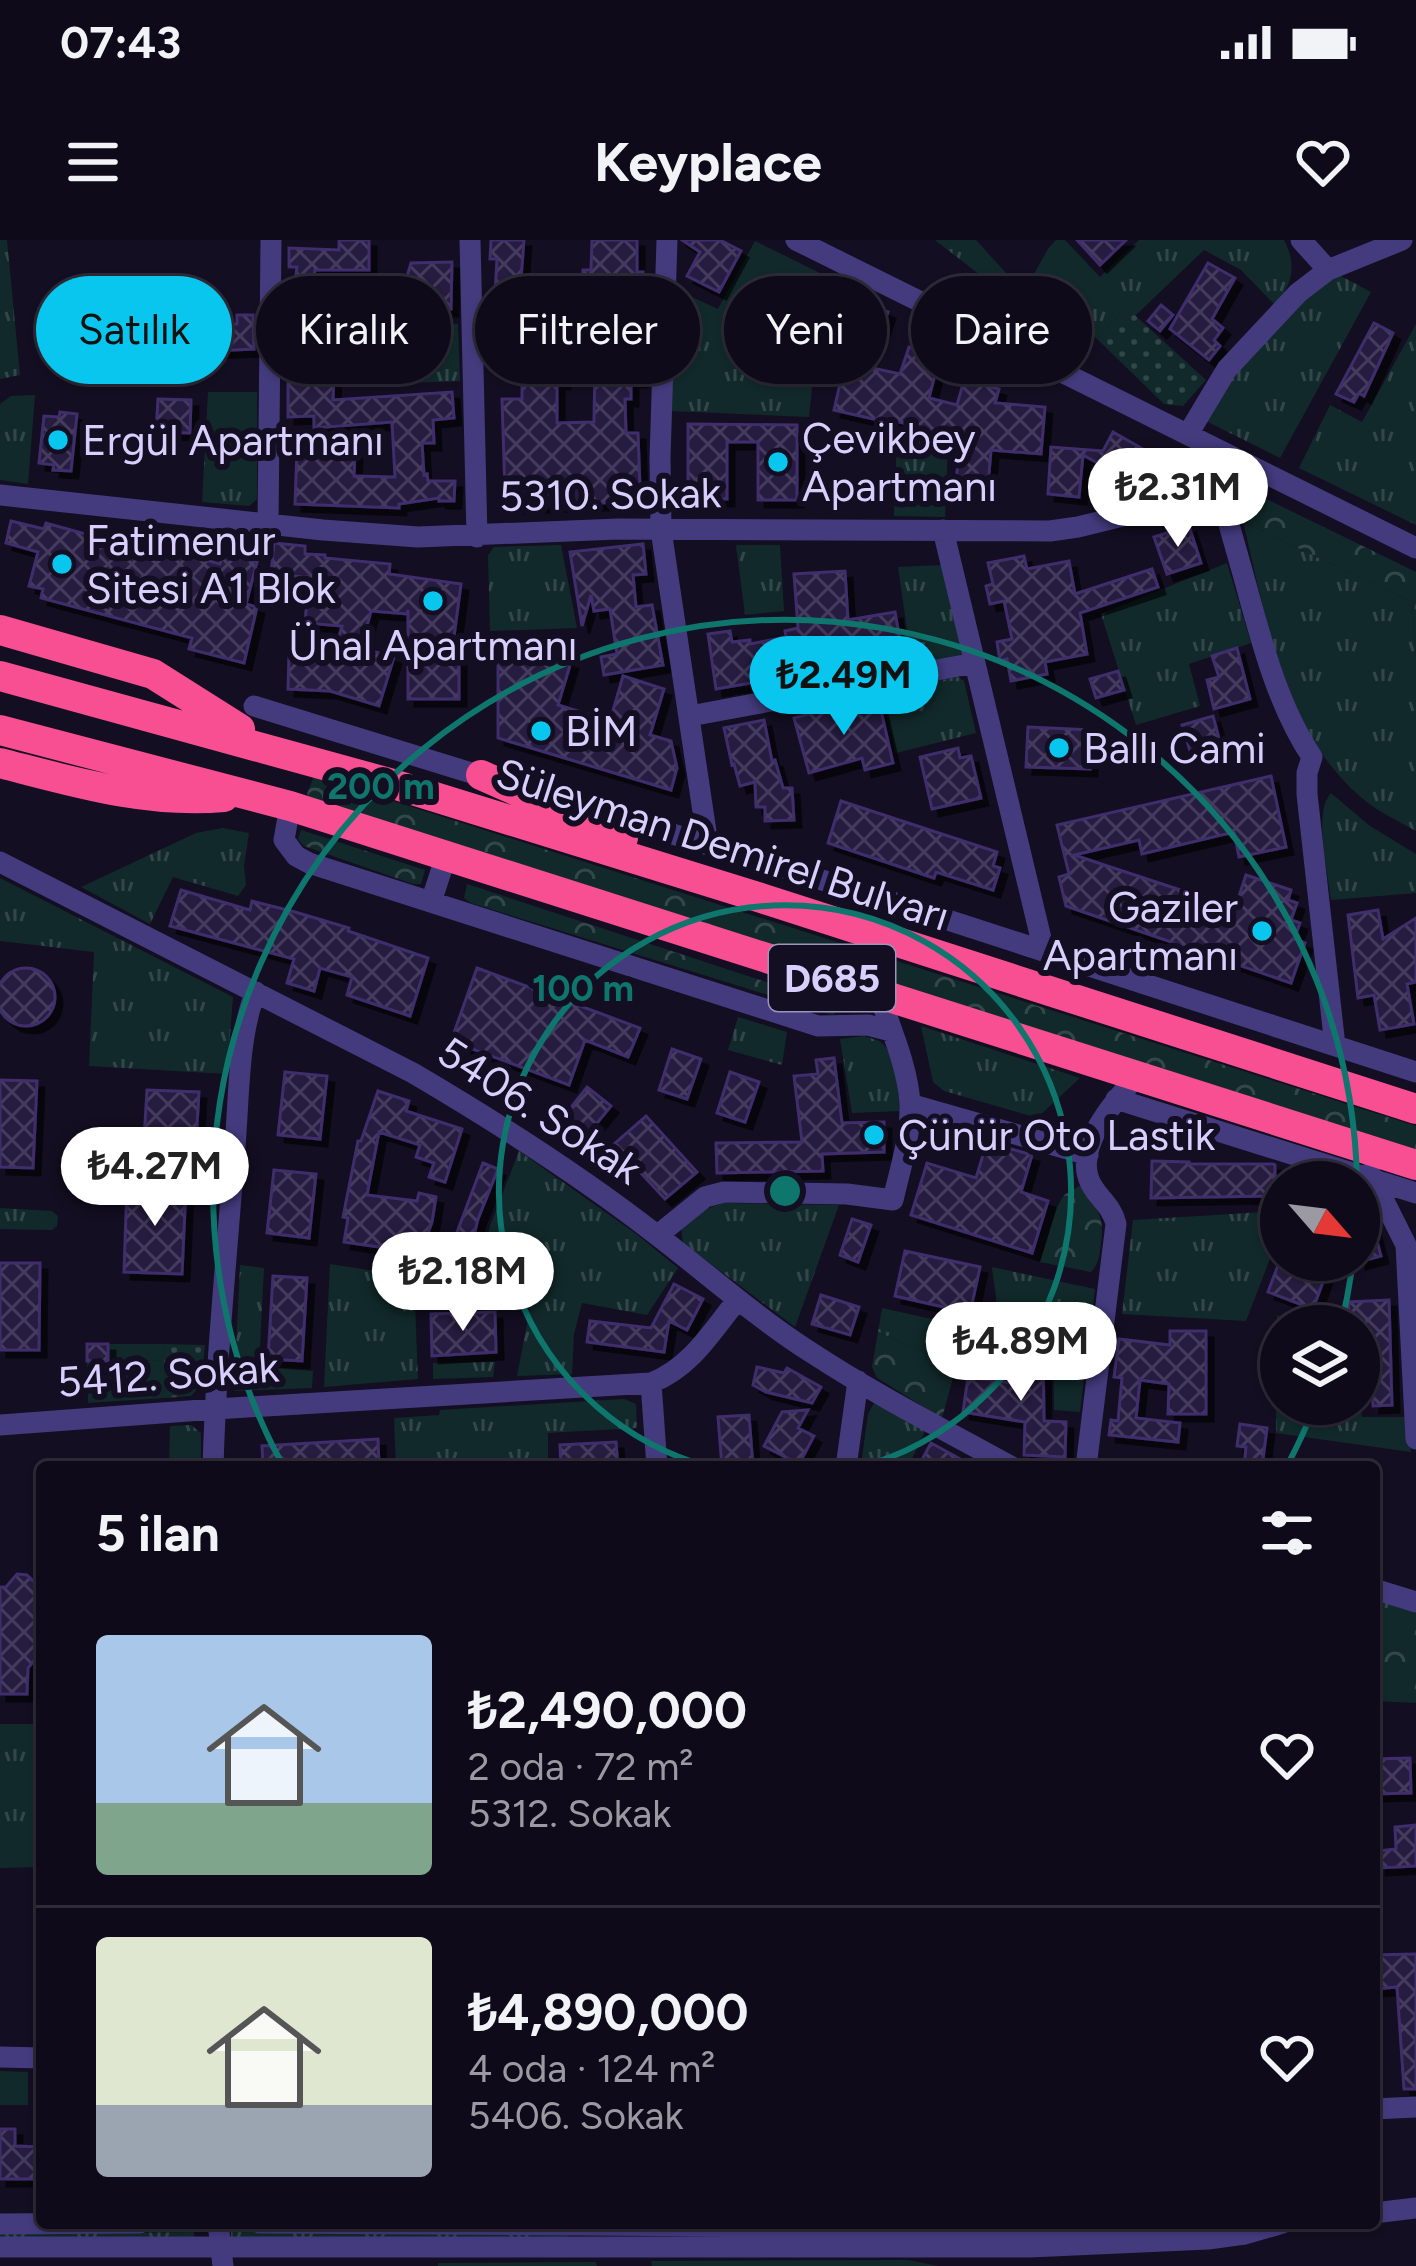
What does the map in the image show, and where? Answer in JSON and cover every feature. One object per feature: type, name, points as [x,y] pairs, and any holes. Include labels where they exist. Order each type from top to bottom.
[{"type":"highway","points":[[0,630],[153,674],[270,748]]},
{"type":"highway","name":"Süleyman Demirel Bulvarı","points":[[0,676],[393,784],[1416,1109]]},
{"type":"highway","name":"D685","points":[[0,730],[290,806],[1416,1166]]},
{"type":"highway","points":[[0,764],[152,798],[247,795]]},
{"type":"highway","points":[[481,775],[760,898]]},
{"type":"street","points":[[268,524],[271,240]]},
{"type":"street","points":[[470,240],[477,537]]},
{"type":"street","points":[[667,240],[661,530],[708,845]]},
{"type":"street","points":[[796,240],[1416,548]]},
{"type":"street","points":[[1301,240],[1328,270]]},
{"type":"street","points":[[1188,434],[1214,387],[1241,352],[1298,293],[1328,270],[1402,240]]},
{"type":"street","points":[[1211,446],[1268,659],[1293,724],[1312,757],[1307,794],[1335,1046]]},
{"type":"street","name":"5310. Sokak","points":[[0,495],[377,536],[477,537],[583,530],[1065,529],[1220,492]]},
{"type":"street","points":[[943,530],[1044,951]]},
{"type":"street","points":[[690,716],[975,663]]},
{"type":"street","points":[[254,706],[708,845],[1416,1072]]},
{"type":"street","points":[[290,806],[284,840],[296,856],[309,863],[818,1026],[868,1025],[891,1031]]},
{"type":"street","points":[[430,902],[446,856]]},
{"type":"street","name":"5406. Sokak","points":[[0,862],[413,1073],[479,1112],[658,1235],[812,1353],[1001,1461]]},
{"type":"street","points":[[214,1461],[241,1078],[247,1016],[256,992]]},
{"type":"street","points":[[658,1235],[705,1196],[724,1192],[847,1194],[893,1200],[910,1104],[878,992]]},
{"type":"street","points":[[1087,1461],[1115,1233],[1114,1215],[1088,1176],[1088,1156],[1096,1131],[1138,1075]]},
{"type":"street","points":[[1116,1099],[1315,1161]]},
{"type":"street","points":[[910,1104],[1088,1156]]},
{"type":"street","points":[[1358,1148],[1364,1161]]},
{"type":"street","points":[[1380,1181],[1416,1192]]},
{"type":"street","points":[[1380,1191],[1411,1246],[1416,1439]]},
{"type":"street","points":[[657,1461],[651,1383],[682,1366],[737,1300]]},
{"type":"street","points":[[847,1461],[858,1381]]},
{"type":"street","name":"5412. Sokak","points":[[0,1425],[651,1383]]},
{"type":"street","points":[[1380,1591],[1416,1602]]},
{"type":"street","points":[[0,2057],[36,2058]]},
{"type":"street","points":[[1380,2109],[1416,2107]]},
{"type":"street","points":[[1380,2212],[1416,2208]]},
{"type":"street","points":[[0,2224],[36,2224]]},
{"type":"street","points":[[482,2229],[946,2247],[1153,2229]]},
{"type":"street","points":[[0,2248],[222,2257],[688,2229]]},
{"type":"street","points":[[865,2229],[1019,2241],[1208,2239],[1262,2229]]},
{"type":"street","points":[[946,2247],[974,2266]]},
{"type":"green space","points":[[0,240],[7,240],[20,375],[0,379]]},
{"type":"green space","points":[[935,240],[976,240],[1009,276],[981,276]]},
{"type":"green space","points":[[1056,240],[1065,240],[1100,277],[1139,240],[1284,240],[1291,274],[1275,305],[1241,270],[1204,250],[1135,316],[1125,308],[1097,339],[1092,334],[1092,276],[1036,276]]},
{"type":"green space","points":[[755,241],[826,276],[736,276]]},
{"type":"green space","points":[[1341,276],[1371,292],[1280,458],[1206,421],[1234,373],[1315,289],[1330,277]]},
{"type":"green space","points":[[724,298],[724,384],[812,384],[809,417],[671,411],[672,384],[700,384],[700,301],[718,309]]},
{"type":"green space","points":[[1126,307],[1206,380],[1183,406],[1164,404],[1097,339]]},
{"type":"green space","points":[[451,324],[458,324],[460,381],[451,381]]},
{"type":"green space","points":[[1416,324],[1416,525],[1299,468],[1330,405],[1362,422]]},
{"type":"green space","points":[[208,392],[257,392],[257,499],[249,506],[202,502]]},
{"type":"green space","points":[[35,395],[28,484],[0,480],[0,404],[11,396]]},
{"type":"green space","points":[[897,435],[948,445],[945,517],[894,516]]},
{"type":"green space","points":[[1250,491],[1416,572],[1416,659],[1412,602],[1243,522],[1239,499]]},
{"type":"green space","points":[[1243,522],[1412,602],[1416,831],[1368,803],[1316,745],[1283,674]]},
{"type":"green space","points":[[561,545],[577,628],[490,631],[488,555],[494,547]]},
{"type":"green space","points":[[736,545],[780,545],[784,611],[745,615]]},
{"type":"green space","points":[[1227,563],[1251,643],[1189,664],[1200,706],[1136,725],[1101,614]]},
{"type":"green space","points":[[942,565],[962,654],[912,664],[898,567]]},
{"type":"green space","points":[[958,677],[964,681],[976,733],[896,753],[881,691]]},
{"type":"green space","points":[[314,776],[1416,1126],[1416,1152],[310,798],[307,794]]},
{"type":"green space","points":[[1331,793],[1370,826],[1416,854],[1416,893],[1331,900],[1322,828]]},
{"type":"green space","points":[[223,828],[249,833],[246,885],[238,896],[173,877],[150,924],[81,887],[196,833]]},
{"type":"green space","points":[[301,830],[425,870],[421,884],[304,846],[298,839]]},
{"type":"green space","points":[[0,878],[233,997],[227,1074],[89,1066],[94,952],[0,941]]},
{"type":"green space","points":[[467,884],[840,1006],[833,1015],[471,903],[464,898]]},
{"type":"green space","points":[[738,1017],[787,1032],[782,1065],[728,1050]]},
{"type":"green space","points":[[921,1026],[1080,1078],[1039,1116],[944,1091],[933,1082]]},
{"type":"green space","points":[[864,1036],[881,1042],[890,1056],[900,1111],[852,1113],[840,1039]]},
{"type":"green space","points":[[519,1151],[678,1268],[647,1315],[582,1303],[572,1374],[517,1376],[532,1298],[475,1288],[490,1226]]},
{"type":"green space","points":[[1081,1185],[1102,1225],[1099,1259],[1091,1272],[1040,1262],[1057,1207],[1064,1195]]},
{"type":"green space","points":[[723,1203],[839,1205],[795,1327],[683,1243],[681,1227],[698,1212]]},
{"type":"green space","points":[[0,1208],[52,1211],[58,1216],[57,1226],[52,1230],[0,1229]]},
{"type":"green space","points":[[1260,1212],[1261,1281],[1246,1321],[1122,1314],[1133,1220]]},
{"type":"green space","points":[[330,1264],[414,1277],[418,1379],[324,1387]]},
{"type":"green space","points":[[240,1265],[264,1268],[259,1367],[313,1371],[312,1388],[234,1391]]},
{"type":"green space","points":[[992,1267],[1095,1289],[1080,1412],[1054,1410],[1053,1335],[1011,1338],[1009,1371],[964,1364],[953,1378],[921,1351],[878,1332],[882,1308],[990,1332],[996,1308]]},
{"type":"green space","points":[[878,1332],[921,1351],[953,1378],[942,1418],[877,1378],[872,1367]]},
{"type":"green space","points":[[108,1344],[163,1344],[164,1360],[108,1361]]},
{"type":"green space","points":[[163,1344],[205,1345],[201,1385],[191,1396],[165,1398]]},
{"type":"green space","points":[[164,1360],[165,1398],[88,1403],[87,1361]]},
{"type":"green space","points":[[495,1362],[493,1377],[433,1379],[433,1363]]},
{"type":"green space","points":[[624,1399],[636,1404],[637,1428],[548,1433],[548,1461],[396,1461],[394,1418],[439,1415],[440,1410]]},
{"type":"green space","points":[[874,1403],[926,1429],[911,1461],[862,1461]]},
{"type":"green space","points":[[1380,1417],[1408,1417],[1411,1452],[1276,1433],[1276,1425],[1380,1425]]},
{"type":"green space","points":[[191,1425],[201,1433],[201,1461],[169,1461],[170,1426]]},
{"type":"green space","points":[[1380,1600],[1416,1610],[1416,1703],[1380,1701]]},
{"type":"green space","points":[[0,1724],[36,1724],[36,1867],[0,1868]]},
{"type":"green space","points":[[0,2071],[28,2072],[28,2105],[0,2105]]},
{"type":"green space","points":[[231,2231],[567,2232],[568,2240],[231,2238]]},
{"type":"green space","points":[[194,2232],[194,2240],[0,2240],[0,2234]]},
{"type":"green space","points":[[909,2260],[938,2266],[652,2266],[651,2261]]},
{"type":"green space","points":[[596,2262],[597,2266],[438,2266],[438,2263]]},
{"type":"building","points":[[339,240],[369,240],[369,270],[315,270],[314,276],[296,276],[297,267],[289,267],[289,248],[339,250]]},
{"type":"building","points":[[491,240],[524,240],[521,276],[496,276],[497,259],[490,259]]},
{"type":"building","points":[[592,240],[637,240],[637,272],[643,276],[583,276],[583,270],[591,270]]},
{"type":"building","points":[[682,240],[720,240],[741,251],[719,292],[700,282],[700,276],[687,276],[700,252]]},
{"type":"building","points":[[1077,240],[1126,240],[1100,265]]},
{"type":"building","points":[[452,262],[451,309],[451,276],[407,276],[411,263]]},
{"type":"building","points":[[1208,263],[1235,278],[1212,319],[1223,328],[1214,340],[1220,346],[1209,360],[1170,329]]},
{"type":"building","points":[[1161,305],[1173,315],[1160,331],[1148,321]]},
{"type":"building","points":[[237,315],[253,315],[254,349],[232,350],[232,324],[237,324]]},
{"type":"building","points":[[1374,323],[1393,333],[1364,396],[1359,393],[1354,402],[1336,394]]},
{"type":"building","points":[[909,347],[911,384],[933,384],[929,398],[957,405],[963,384],[980,384],[999,389],[995,403],[1045,407],[1041,454],[991,450],[987,497],[955,495],[960,438],[834,410],[840,384],[887,384],[887,371],[900,374]]},
{"type":"building","points":[[288,384],[334,384],[333,400],[452,392],[454,418],[433,420],[434,443],[422,443],[424,475],[428,481],[455,481],[454,501],[439,498],[399,504],[399,508],[295,504],[297,450],[355,452],[354,476],[395,477],[392,422],[314,428],[314,416],[288,417]]},
{"type":"building","points":[[522,384],[557,384],[557,423],[594,422],[595,384],[631,384],[631,399],[625,399],[626,433],[638,433],[640,488],[626,489],[627,502],[518,506],[518,492],[505,492],[502,399],[522,399]]},
{"type":"building","points":[[158,399],[191,400],[190,433],[156,432]]},
{"type":"building","name":"Ergül Apartmanı","points":[[60,412],[77,414],[71,471],[39,463],[44,416],[59,417]]},
{"type":"building","points":[[688,424],[797,425],[797,500],[758,500],[758,442],[727,442],[727,499],[688,499]]},
{"type":"building","points":[[1113,432],[1143,449],[1140,455],[1152,461],[1139,486],[1083,455],[1079,497],[1048,494],[1051,447],[1103,451]]},
{"type":"building","points":[[11,521],[44,529],[46,523],[165,556],[167,550],[220,564],[223,554],[257,562],[246,604],[257,607],[244,663],[189,649],[192,638],[41,598],[43,589],[29,586],[38,552],[6,543]]},
{"type":"building","points":[[1189,526],[1201,563],[1167,574],[1154,537]]},
{"type":"building","points":[[274,543],[305,546],[305,554],[325,558],[390,564],[389,574],[461,584],[453,644],[459,644],[459,699],[408,699],[408,610],[407,614],[371,611],[361,648],[394,657],[379,706],[330,691],[288,689],[289,654],[334,655],[342,626],[305,623],[309,577],[271,575]]},
{"type":"building","points":[[643,544],[646,574],[633,575],[636,607],[652,605],[663,665],[604,675],[601,657],[617,654],[610,609],[594,611],[591,595],[582,626],[570,552]]},
{"type":"building","points":[[1024,556],[1027,569],[1069,561],[1075,594],[1152,569],[1158,587],[1080,613],[1087,654],[1045,662],[1047,674],[1011,681],[1007,659],[1000,661],[997,642],[1012,639],[1004,601],[990,604],[986,586],[993,584],[988,563]]},
{"type":"building","points":[[845,571],[848,620],[895,612],[902,652],[716,689],[708,634],[730,631],[732,642],[750,640],[750,644],[786,637],[785,631],[798,628],[794,574]]},
{"type":"building","points":[[525,648],[571,662],[558,705],[610,721],[623,676],[664,689],[650,735],[671,741],[677,768],[671,790],[498,738],[498,659],[522,659]]},
{"type":"building","points":[[1237,648],[1250,699],[1214,709],[1207,680],[1219,677],[1212,656]]},
{"type":"building","points":[[1118,671],[1124,690],[1096,698],[1090,679]]},
{"type":"building","points":[[879,702],[893,763],[865,770],[862,758],[809,773],[794,718]]},
{"type":"building","points":[[1213,716],[1221,746],[1191,754],[1182,725]]},
{"type":"building","points":[[764,720],[783,788],[792,788],[794,820],[765,821],[765,807],[756,807],[755,782],[740,786],[732,765],[724,728]]},
{"type":"building","name":"Ballı Cami","points":[[1028,727],[1091,730],[1090,769],[1026,767]]},
{"type":"building","points":[[958,748],[960,758],[971,756],[981,798],[932,809],[920,757]]},
{"type":"building","points":[[1271,776],[1286,847],[1239,857],[1234,832],[1142,854],[1139,840],[1074,855],[1235,908],[1246,875],[1291,890],[1288,900],[1297,903],[1291,920],[1300,923],[1294,939],[1305,943],[1291,983],[1066,906],[1059,877],[1069,874],[1057,825]]},
{"type":"building","points":[[841,801],[997,852],[993,866],[1000,868],[993,890],[936,872],[934,878],[828,843]]},
{"type":"building","points":[[181,890],[250,910],[252,901],[295,912],[428,958],[410,1016],[347,995],[352,977],[320,968],[314,991],[287,983],[294,959],[170,926]]},
{"type":"building","points":[[1378,910],[1383,939],[1416,918],[1416,982],[1407,984],[1414,1024],[1380,1030],[1374,995],[1358,998],[1348,915]]},
{"type":"building","points":[[477,968],[640,1028],[628,1057],[585,1040],[569,1085],[451,1041]]},
{"type":"building","points":[[15,970],[37,970],[53,986],[53,1008],[37,1024],[15,1024],[-1,1008],[-1,986]]},
{"type":"building","points":[[672,1049],[701,1059],[687,1099],[659,1090]]},
{"type":"building","points":[[834,1058],[842,1123],[884,1122],[884,1152],[822,1154],[823,1171],[717,1173],[716,1143],[802,1142],[794,1076],[818,1074],[816,1060]]},
{"type":"building","points":[[285,1072],[327,1076],[320,1139],[278,1135]]},
{"type":"building","points":[[730,1072],[759,1082],[745,1122],[717,1113]]},
{"type":"building","points":[[0,1080],[37,1081],[33,1168],[0,1167]]},
{"type":"building","points":[[587,1087],[611,1106],[584,1139],[561,1120]]},
{"type":"building","points":[[147,1090],[199,1092],[195,1158],[143,1156]]},
{"type":"building","points":[[378,1091],[409,1101],[406,1111],[462,1129],[445,1182],[429,1177],[434,1163],[416,1157],[420,1145],[379,1132],[367,1195],[417,1201],[419,1193],[436,1197],[421,1253],[344,1242],[348,1218],[343,1217],[358,1141]]},
{"type":"building","points":[[646,1116],[697,1172],[665,1199],[614,1144]]},
{"type":"building","points":[[987,1142],[1032,1155],[1021,1192],[1048,1201],[1032,1253],[911,1215],[927,1163],[976,1178]]},
{"type":"building","points":[[1152,1161],[1260,1164],[1260,1196],[1151,1198]]},
{"type":"building","points":[[483,1163],[498,1169],[478,1219],[461,1288],[443,1284],[447,1259]]},
{"type":"building","points":[[274,1170],[316,1174],[309,1238],[267,1233]]},
{"type":"building","points":[[127,1185],[186,1187],[182,1274],[124,1272]]},
{"type":"building","points":[[852,1219],[871,1225],[858,1262],[840,1255]]},
{"type":"building","points":[[905,1251],[980,1267],[970,1313],[895,1296]]},
{"type":"building","points":[[0,1263],[40,1263],[39,1350],[0,1350]]},
{"type":"building","points":[[273,1276],[307,1278],[302,1361],[268,1359]]},
{"type":"building","points":[[1272,1281],[1323,1281],[1314,1305],[1268,1292]]},
{"type":"building","points":[[674,1284],[703,1299],[687,1330],[669,1321],[664,1352],[587,1342],[590,1321],[651,1328]]},
{"type":"building","points":[[821,1295],[859,1307],[850,1335],[812,1324]]},
{"type":"building","points":[[1389,1300],[1392,1405],[1380,1406],[1380,1305],[1348,1302]]},
{"type":"building","points":[[495,1312],[496,1352],[432,1356],[431,1314]]},
{"type":"building","points":[[1170,1331],[1206,1331],[1206,1414],[1168,1414],[1169,1384],[1140,1380],[1136,1418],[1180,1423],[1178,1442],[1109,1435],[1111,1420],[1118,1421],[1122,1378],[1114,1377],[1119,1339],[1170,1345]]},
{"type":"building","points":[[87,1344],[108,1344],[108,1361],[87,1361]]},
{"type":"building","points":[[1017,1346],[1043,1346],[1044,1421],[1066,1422],[1065,1457],[1024,1455],[1025,1422],[963,1412],[968,1377],[1018,1384]]},
{"type":"building","points":[[757,1367],[784,1373],[787,1368],[821,1387],[812,1403],[766,1392],[753,1385]]},
{"type":"building","points":[[808,1410],[798,1428],[814,1436],[801,1461],[764,1446],[782,1412]]},
{"type":"building","points":[[749,1415],[753,1461],[722,1461],[718,1417]]},
{"type":"building","points":[[1240,1424],[1267,1428],[1263,1461],[1245,1461],[1246,1447],[1237,1446]]},
{"type":"building","points":[[378,1439],[379,1461],[263,1461],[262,1446]]},
{"type":"building","points":[[616,1442],[618,1461],[561,1461],[560,1445]]},
{"type":"building","points":[[931,1443],[964,1461],[929,1461],[923,1458]]},
{"type":"building","points":[[17,1574],[27,1575],[36,1584],[36,1658],[28,1668],[27,1694],[0,1694],[0,1587],[6,1587]]},
{"type":"building","points":[[1410,1758],[1411,1793],[1380,1794],[1380,1759]]},
{"type":"building","points":[[1416,1825],[1416,1866],[1380,1868],[1380,1851],[1396,1849],[1395,1827]]},
{"type":"building","points":[[1416,1954],[1416,2089],[1404,2089],[1397,1987],[1380,1988],[1380,1955]]},
{"type":"building","points":[[0,2129],[15,2129],[15,2146],[36,2147],[36,2179],[0,2179]]},
{"type":"place","name":"Ergül Apartmanı","points":[[58,440]]},
{"type":"place","name":"Çevikbey Apartmanı","points":[[778,462]]},
{"type":"place","name":"Fatimenur Sitesi A1 Blok","points":[[62,564]]},
{"type":"place","name":"Ünal Apartmanı","points":[[433,601]]},
{"type":"place","name":"BİM","points":[[541,731]]},
{"type":"place","name":"Ballı Cami","points":[[1059,748]]},
{"type":"place","name":"Gaziler Apartmanı","points":[[1262,931]]},
{"type":"place","name":"Çünür Oto Lastik","points":[[874,1135]]}]
